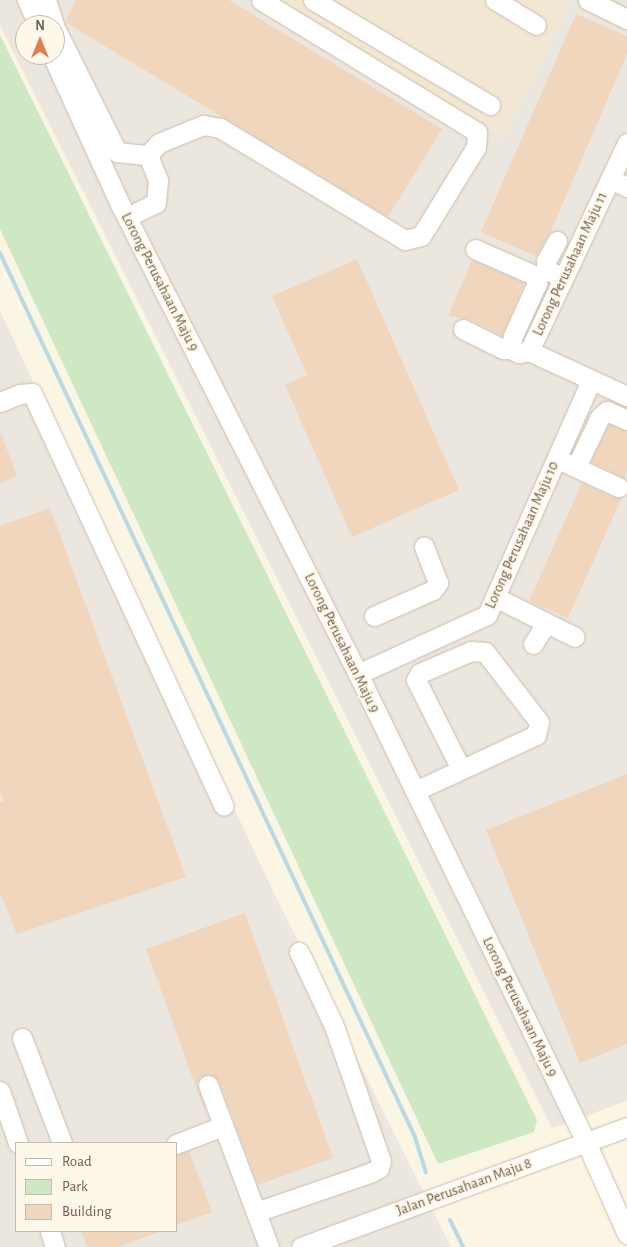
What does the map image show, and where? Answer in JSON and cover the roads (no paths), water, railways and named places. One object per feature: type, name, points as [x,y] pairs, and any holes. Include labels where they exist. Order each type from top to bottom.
[{"type":"street","points":[[27,0],[34,15]]},
{"type":"street","points":[[46,0],[51,15]]},
{"type":"street","points":[[148,155],[159,143],[203,125],[220,128],[405,240],[421,236],[476,147],[477,132],[261,0]]},
{"type":"street","points":[[313,0],[490,105]]},
{"type":"street","points":[[495,0],[536,25]]},
{"type":"street","points":[[588,0],[627,19]]},
{"type":"street","points":[[598,16],[627,32]]},
{"type":"street","points":[[65,48],[117,152],[148,155]]},
{"type":"street","name":"Lorong Perusahaan Maju 9","points":[[57,65],[127,217],[358,674],[586,1142],[627,1234]]},
{"type":"street","name":"Lorong Perusahaan Maju 11","points":[[627,143],[610,179],[555,274],[520,350],[627,396]]},
{"type":"street","points":[[127,217],[156,203],[158,180],[148,155]]},
{"type":"street","points":[[610,179],[627,187]]},
{"type":"street","points":[[555,274],[546,261],[557,241]]},
{"type":"street","points":[[520,350],[513,336],[537,284],[534,275],[474,242],[555,274]]},
{"type":"street","points":[[463,329],[504,349],[520,350]]},
{"type":"street","name":"Lorong Perusahaan Maju 10","points":[[358,674],[487,615],[591,380]]},
{"type":"street","points":[[0,402],[20,394],[32,393],[224,806]]},
{"type":"street","points":[[576,467],[600,417],[607,411],[627,420]]},
{"type":"street","points":[[556,458],[618,486]]},
{"type":"street","points":[[374,616],[433,590],[438,582],[424,548]]},
{"type":"street","points":[[495,597],[575,637]]},
{"type":"street","points":[[533,644],[546,623]]},
{"type":"street","points":[[415,791],[536,735],[539,722],[485,652],[470,651],[420,674],[416,680],[461,769]]},
{"type":"street","points":[[256,1212],[372,1172],[379,1168],[381,1161],[334,1026],[299,952]]},
{"type":"street","points":[[22,1038],[62,1142]]},
{"type":"street","points":[[208,1084],[269,1247]]},
{"type":"street","points":[[0,1092],[18,1142]]},
{"type":"street","points":[[178,1143],[223,1126]]},
{"type":"street","name":"Jalan Perusahaan Maju 8","points":[[301,1247],[627,1127]]},
{"type":"street","points":[[50,1232],[55,1247]]},
{"type":"waterway","points":[[0,253],[415,1137],[426,1172]]},
{"type":"waterway","points":[[450,1220],[463,1247]]}]
